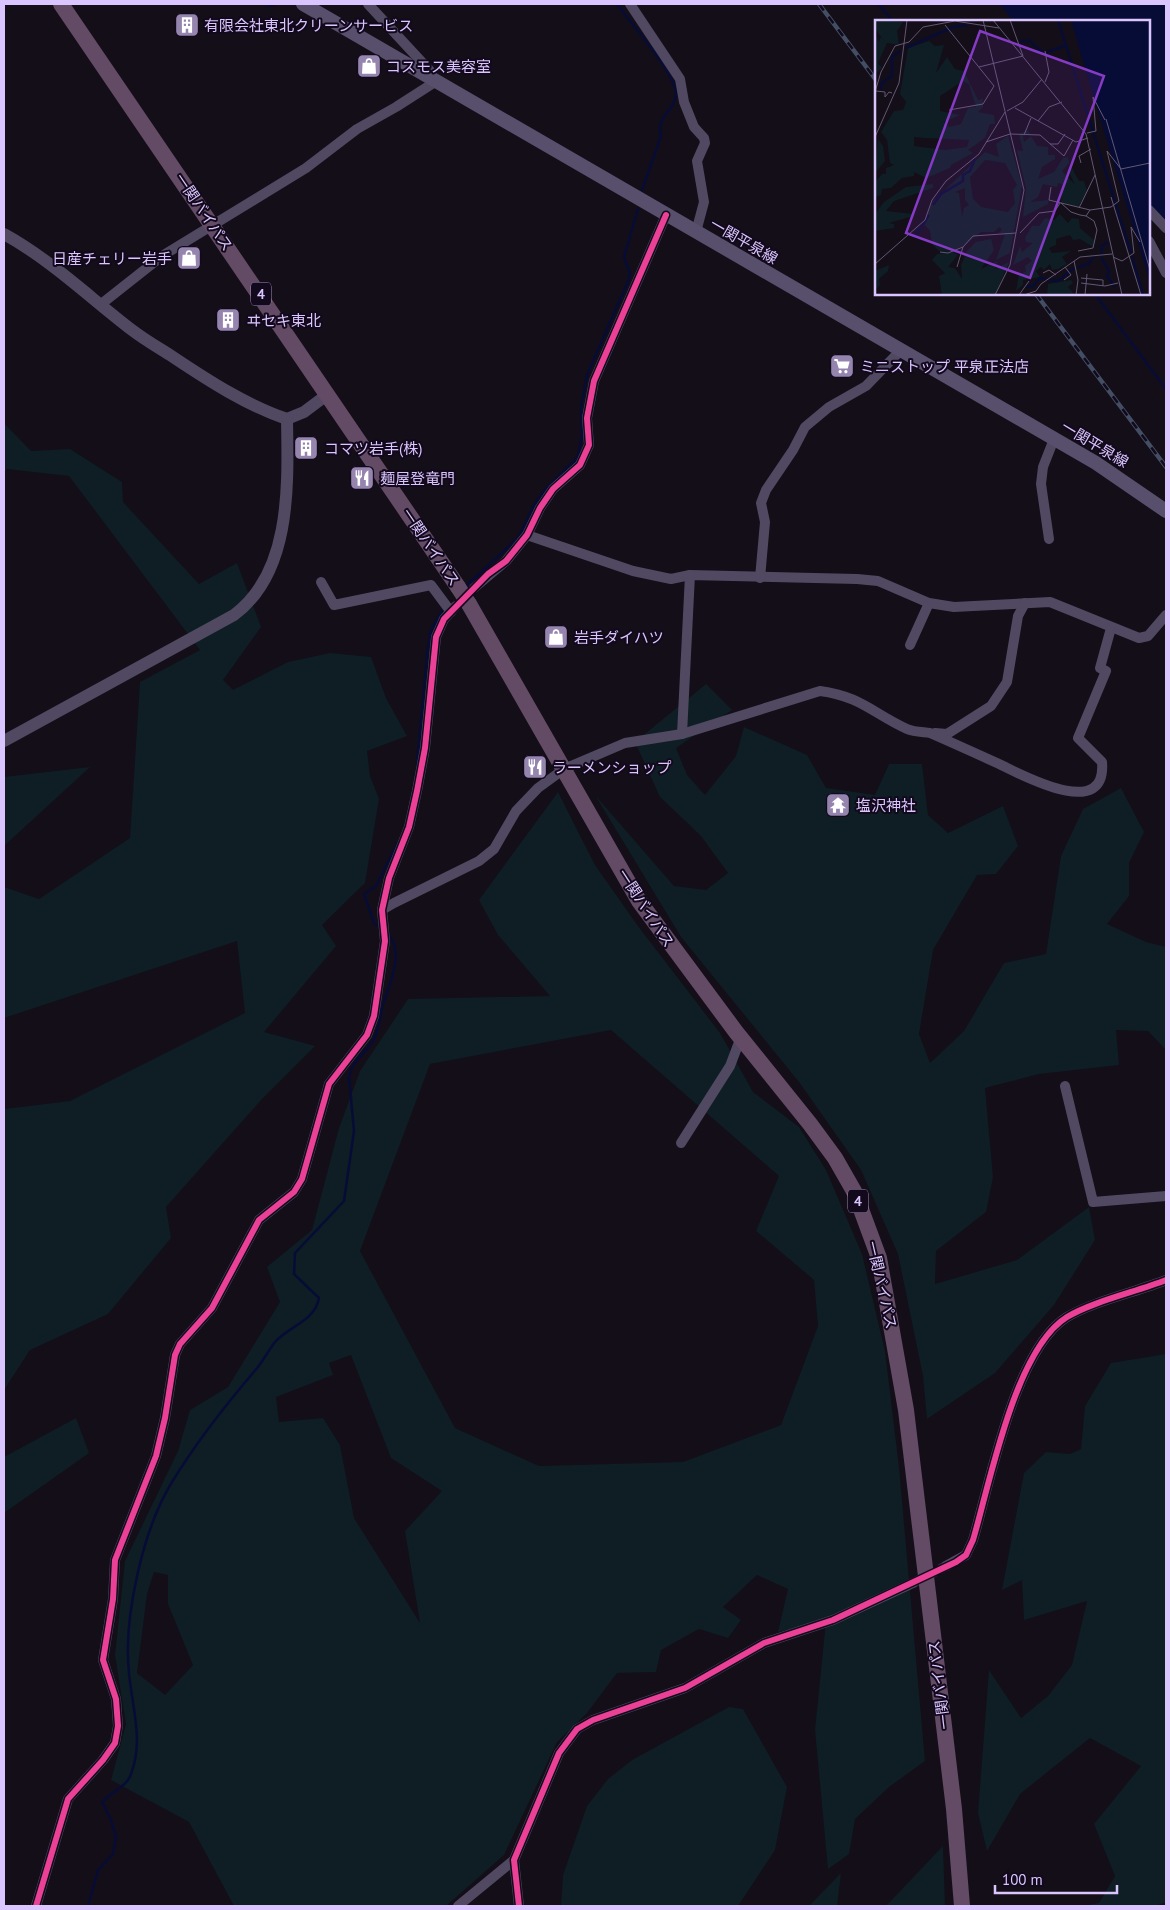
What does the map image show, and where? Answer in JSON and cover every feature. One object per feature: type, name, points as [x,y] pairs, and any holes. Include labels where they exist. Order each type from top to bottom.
[{"type":"highway","name":"一関バイパス","points":[[61,4],[328,394],[466,587],[459,607],[564,769],[639,901],[668,943],[835,1158],[854,1193],[879,1258],[889,1303],[906,1410],[954,1809],[962,1906]]},
{"type":"main road","name":"一関平泉線","points":[[303,4],[1054,439],[1134,487],[1166,511]]},
{"type":"street","points":[[100,305],[162,256],[214,226],[306,168],[357,129],[396,108],[435,82],[431,72],[368,4]]},
{"type":"street","points":[[630,4],[680,79],[684,102],[694,127],[704,138],[705,143],[697,161],[704,202],[696,232]]},
{"type":"street","points":[[1150,211],[1166,228]]},
{"type":"street","points":[[466,587],[506,561],[526,535],[549,495],[580,465],[589,445],[587,418],[594,382],[666,215]]},
{"type":"street","points":[[4,234],[30,248],[61,271],[133,331],[192,370],[255,406],[287,418],[304,412],[328,394]]},
{"type":"street","points":[[1150,243],[1166,273]]},
{"type":"street","points":[[760,578],[765,522],[761,503],[766,490],[793,450],[805,427],[829,407],[866,386],[901,350]]},
{"type":"street","points":[[4,741],[234,615],[247,605],[259,590],[268,572],[280,536],[286,476],[287,418]]},
{"type":"street","points":[[1049,539],[1040,484],[1054,439]]},
{"type":"street","points":[[526,535],[633,571],[671,579],[690,576],[878,581],[929,603],[954,606],[1050,602],[1139,638],[1148,636],[1166,615]]},
{"type":"street","points":[[682,734],[690,576]]},
{"type":"street","points":[[36,1906],[68,1799],[103,1760],[115,1743],[118,1726],[116,1699],[103,1660],[114,1599],[115,1560],[156,1456],[165,1418],[175,1354],[184,1339],[212,1308],[259,1220],[294,1192],[302,1179],[329,1084],[367,1035],[374,1016],[385,938],[382,910],[389,878],[409,827],[418,791],[426,739],[436,637],[444,619],[459,607],[431,584],[334,605],[321,582]]},
{"type":"street","points":[[910,645],[929,603]]},
{"type":"street","points":[[382,910],[479,861],[494,850],[516,812],[538,788],[564,769],[626,743],[682,734],[820,691],[834,693],[863,702],[908,729],[947,734],[991,706],[1007,682],[1018,616],[1025,603]]},
{"type":"street","points":[[930,733],[1055,790],[1086,791],[1098,784],[1102,772],[1102,762],[1078,738],[1106,671],[1100,668],[1111,628]]},
{"type":"street","points":[[680,1143],[730,1066],[741,1037]]},
{"type":"street","points":[[1065,1086],[1093,1202],[1166,1196]]},
{"type":"street","points":[[946,1566],[966,1555],[973,1540],[1011,1406],[1035,1354],[1052,1329],[1068,1317],[1166,1280]]},
{"type":"street","points":[[458,1906],[514,1860],[559,1753],[570,1736],[584,1724],[685,1688],[764,1643],[833,1620],[913,1583]]},
{"type":"street","points":[[514,1860],[519,1906]]},
{"type":"shaded area","points":[[1000,4],[1166,4],[1166,228],[1150,206],[1150,20],[1012,20]]},
{"type":"shaded area","points":[[4,423],[31,451],[70,449],[122,482],[123,502],[199,584],[237,563],[261,627],[223,680],[233,690],[288,662],[330,653],[371,657],[386,698],[407,736],[367,751],[370,776],[379,799],[365,883],[322,925],[336,946],[264,1032],[315,1046],[263,1098],[166,1207],[171,1238],[108,1314],[30,1350],[4,1390],[4,1109],[70,1101],[245,1013],[237,941],[4,1018],[4,887],[39,899],[130,838],[140,682],[200,650],[69,476],[7,469],[4,473]]},
{"type":"shaded area","points":[[706,684],[732,710],[676,748],[687,775],[705,795],[736,756],[744,727],[807,755],[826,788],[875,795],[889,764],[922,764],[928,815],[948,833],[1003,806],[1018,846],[996,874],[977,875],[933,950],[919,1034],[930,1063],[964,1031],[1004,963],[1046,954],[1061,856],[1083,809],[1121,788],[1144,832],[1129,863],[1129,896],[1107,924],[1146,942],[1166,947],[1166,1050],[1148,1031],[1116,1030],[1119,1065],[1039,1074],[985,1088],[993,1177],[986,1212],[936,1251],[935,1284],[1017,1260],[1089,1207],[1095,1240],[1054,1305],[995,1373],[927,1419],[923,1376],[898,1254],[861,1170],[799,1082],[681,937],[595,795],[674,886],[706,890],[728,873],[701,836],[660,797],[635,742]]},
{"type":"shaded area","points":[[90,767],[4,846],[4,777]]},
{"type":"shaded area","points":[[558,792],[595,865],[638,926],[720,1033],[753,1092],[799,1127],[826,1170],[862,1254],[885,1351],[899,1467],[925,1761],[889,1787],[855,1819],[849,1854],[828,1869],[815,1730],[826,1621],[778,1632],[788,1589],[757,1575],[723,1607],[741,1620],[728,1638],[699,1629],[661,1650],[656,1672],[617,1673],[587,1713],[557,1742],[504,1855],[446,1906],[234,1906],[189,1822],[111,1780],[126,1724],[115,1655],[125,1561],[178,1451],[190,1410],[228,1387],[280,1302],[267,1267],[312,1230],[339,1128],[360,1071],[408,999],[550,996],[498,935],[479,900]],"holes":[[[611,1030],[779,1176],[756,1231],[814,1280],[818,1326],[781,1425],[683,1462],[539,1466],[455,1428],[360,1251],[430,1064]],[[351,1355],[391,1458],[442,1491],[405,1531],[420,1623],[354,1518],[340,1445],[323,1418],[279,1422],[276,1397],[333,1375],[329,1363]],[[154,1572],[168,1575],[168,1604],[193,1665],[165,1695],[137,1673],[147,1594]]]},
{"type":"shaded area","points":[[1166,1354],[1166,1902],[1156,1906],[1082,1906],[1099,1903],[1115,1876],[1094,1824],[1141,1766],[1090,1738],[1020,1794],[987,1851],[978,1813],[989,1670],[1021,1718],[1048,1696],[1072,1665],[1087,1601],[1024,1620],[1022,1580],[1002,1590],[1024,1473],[1046,1452],[1070,1454],[1081,1449],[1085,1406],[1111,1363]]},
{"type":"shaded area","points":[[76,1418],[89,1453],[4,1513],[4,1457]]},
{"type":"shaded area","points":[[729,1707],[743,1709],[787,1787],[775,1850],[738,1906],[561,1906],[563,1875],[587,1806],[608,1779],[632,1760]]},
{"type":"shaded area","points":[[943,1846],[945,1906],[886,1906]]},
{"type":"shaded area","points":[[841,1873],[837,1906],[809,1906]]},
{"type":"waterway","points":[[268,4],[271,6],[275,4]]},
{"type":"waterway","points":[[617,4],[652,49],[675,86],[675,101],[661,124],[661,136],[642,190]]},
{"type":"waterway","points":[[879,4],[891,20]]},
{"type":"waterway","points":[[465,587],[519,537],[533,507],[544,491],[578,457],[582,435],[581,406],[587,375],[629,279],[630,273],[624,257],[638,209]]},
{"type":"waterway","points":[[1096,295],[1166,389]]},
{"type":"waterway","points":[[417,764],[428,646],[431,630],[444,608]]},
{"type":"waterway","points":[[380,927],[374,923],[364,894],[376,886],[397,844]]},
{"type":"waterway","points":[[88,1906],[98,1870],[113,1854],[116,1837],[111,1820],[102,1802],[129,1779],[135,1762],[137,1737],[129,1673],[129,1627],[132,1601],[144,1549],[162,1501],[172,1482],[202,1437],[258,1367],[275,1342],[307,1318],[317,1306],[319,1298],[294,1274],[295,1253],[344,1201],[354,1131],[349,1077],[357,1060],[373,1041],[379,1025],[396,960],[396,951],[388,934]]},
{"type":"tunnel","points":[[913,1583],[946,1566]]},
{"type":"railway","points":[[819,4],[875,79]]},
{"type":"railway","points":[[1037,295],[1166,467]]},
{"type":"cycle path","points":[[36,1906],[68,1799],[103,1760],[115,1743],[118,1726],[116,1699],[103,1660],[113,1599],[115,1560],[156,1456],[165,1418],[175,1355],[180,1344],[212,1308],[259,1220],[294,1192],[302,1179],[329,1084],[367,1035],[374,1016],[385,941],[382,910],[389,878],[409,827],[417,791],[425,748],[436,637],[444,619],[488,574],[506,561],[527,535],[540,508],[553,489],[580,465],[589,445],[587,418],[594,381],[666,215]]},
{"type":"cycle path","points":[[519,1906],[514,1860],[559,1753],[577,1729],[593,1720],[685,1688],[764,1643],[833,1620],[956,1562],[966,1555],[973,1540],[1007,1419],[1033,1357],[1049,1333],[1067,1317],[1078,1311],[1166,1280]]},
{"type":"place","name":"有限会社東北クリーンサービス","points":[[187,25]]},
{"type":"place","name":"コスモス美容室","points":[[369,66]]},
{"type":"place","name":"日産チェリー岩手","points":[[189,258]]},
{"type":"place","name":"ヰセキ東北","points":[[228,320]]},
{"type":"place","name":"ミニストップ 平泉正法店","points":[[842,366]]},
{"type":"place","name":"コマツ岩手(株)","points":[[306,448]]},
{"type":"place","name":"麺屋登竜門","points":[[362,478]]},
{"type":"place","name":"岩手ダイハツ","points":[[556,637]]},
{"type":"place","name":"ラーメンショップ","points":[[535,767]]},
{"type":"place","name":"塩沢神社","points":[[838,805]]}]
